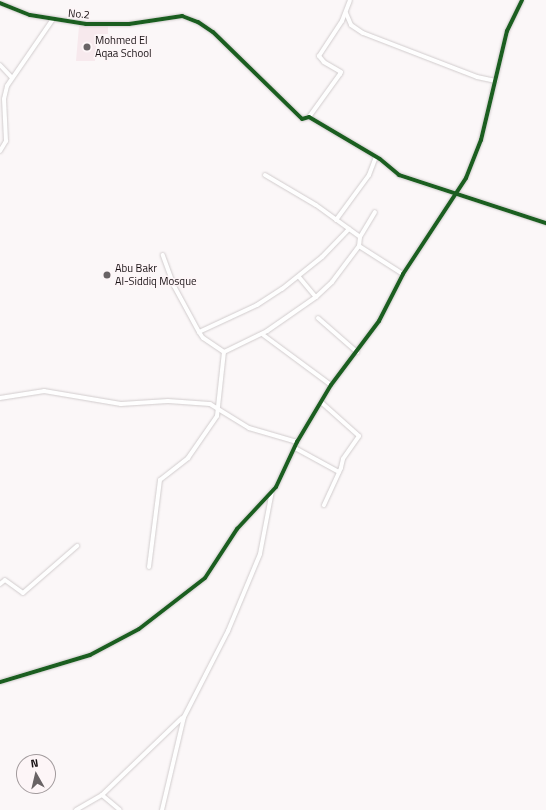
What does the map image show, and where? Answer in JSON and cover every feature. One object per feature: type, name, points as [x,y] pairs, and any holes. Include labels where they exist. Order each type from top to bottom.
[{"type":"street","points":[[350,0],[346,13],[319,56],[324,62],[341,72],[309,117],[376,157],[400,175],[546,223]]},
{"type":"street","points":[[0,682],[90,655],[139,629],[205,578],[237,529],[272,491],[331,385],[379,321],[403,274],[466,178],[481,140],[507,31],[522,0]]},
{"type":"street","name":"No.2","points":[[0,4],[30,15],[93,24],[129,24],[182,16],[198,22],[212,32],[302,119],[309,117]]},
{"type":"street","points":[[346,13],[351,25],[363,33],[477,77],[496,81]]},
{"type":"street","points":[[0,151],[6,141],[7,128],[2,99],[11,77],[53,19]]},
{"type":"street","points":[[0,65],[11,77]]},
{"type":"street","points":[[336,220],[369,175],[376,157]]},
{"type":"street","points":[[265,175],[360,237]]},
{"type":"street","points":[[224,352],[262,334],[316,297],[332,282],[359,246],[360,237],[375,212]]},
{"type":"street","points":[[199,332],[257,305],[299,277],[349,229]]},
{"type":"street","points":[[359,246],[403,274]]},
{"type":"street","points":[[163,255],[174,286],[199,332],[203,338],[224,352]]},
{"type":"street","points":[[299,277],[316,297]]},
{"type":"street","points":[[318,318],[357,352]]},
{"type":"street","points":[[262,334],[331,385]]},
{"type":"street","points":[[149,567],[160,480],[194,452],[219,409],[224,352]]},
{"type":"street","points":[[0,398],[44,391],[103,403],[121,404],[171,401],[210,404],[249,428],[298,442]]},
{"type":"street","points":[[321,402],[359,436],[343,459],[339,472],[324,505]]},
{"type":"street","points":[[295,448],[339,472]]},
{"type":"street","points":[[162,810],[184,716],[228,631],[260,554],[272,491]]},
{"type":"street","points":[[0,584],[5,580],[23,593],[77,546]]},
{"type":"street","points":[[76,810],[102,795],[184,716]]},
{"type":"street","points":[[102,795],[120,810]]},
{"type":"shaded area","name":"Mohmed El Aqaa School","points":[[108,25],[108,34],[97,34],[95,61],[76,61],[79,26]]},
{"type":"cycle path","points":[[0,682],[90,655],[139,629],[205,578],[237,529],[276,487],[297,442],[331,385],[379,321],[403,274],[466,178],[481,140],[507,31],[522,0]]},
{"type":"cycle path","points":[[0,3],[30,15],[86,24],[129,24],[182,16],[198,22],[213,32],[302,119],[309,117],[380,159],[399,175],[546,223]]},
{"type":"place","name":"Mohmed El Aqaa School","points":[[87,47]]},
{"type":"place","name":"Abu Bakr Al-Siddiq Mosque","points":[[107,275]]}]
